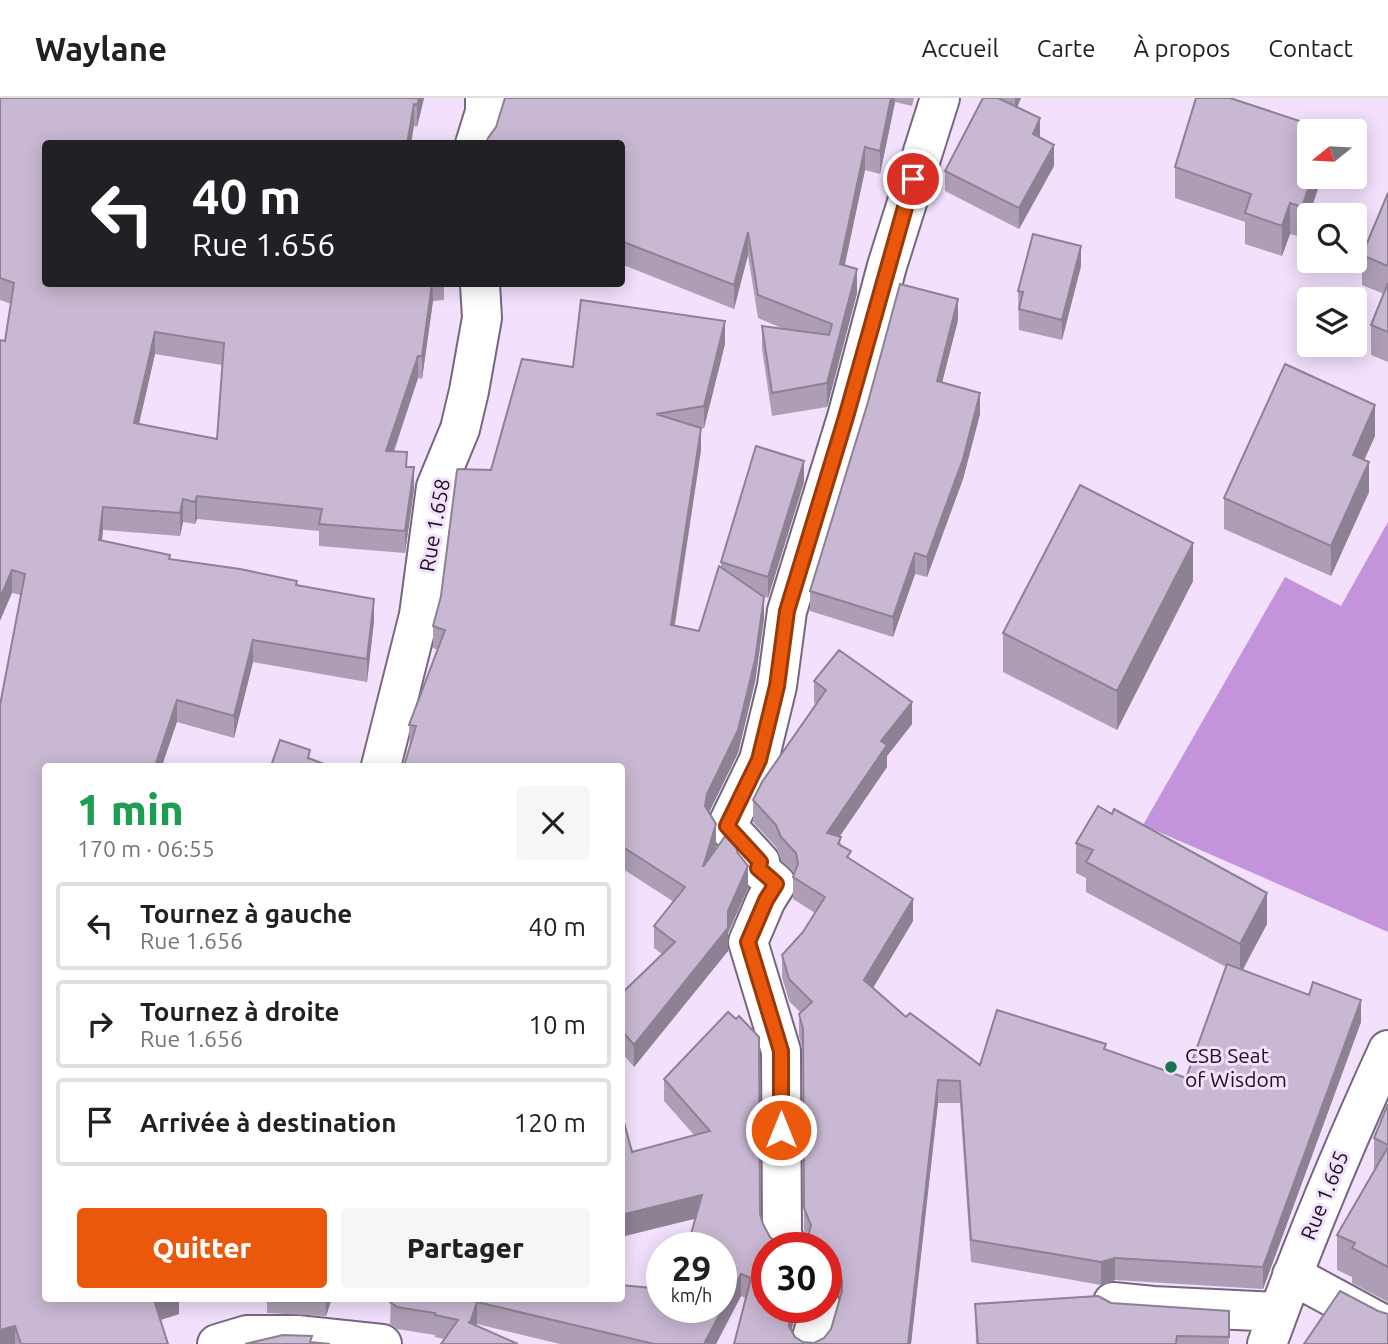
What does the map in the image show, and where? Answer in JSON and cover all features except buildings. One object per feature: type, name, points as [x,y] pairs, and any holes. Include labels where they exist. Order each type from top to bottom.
[{"type":"street","points":[[476,140],[485,112],[485,98]]},
{"type":"street","points":[[782,1232],[781,1051],[748,942],[776,884],[758,868],[760,862],[727,826],[759,760],[777,686],[787,611],[846,417],[887,266],[940,98]]},
{"type":"street","name":"Rue 1.658","points":[[382,763],[419,615],[436,487],[460,429],[469,391],[482,318],[480,287]]},
{"type":"street","name":"Rue 1.665","points":[[1273,1328],[1345,1144],[1388,1050]]},
{"type":"street","points":[[1292,1275],[1388,1326]]},
{"type":"street","points":[[1113,1301],[1273,1328]]},
{"type":"street","points":[[810,1344],[816,1323]]},
{"type":"street","points":[[218,1344],[247,1335],[297,1335],[382,1344]]},
{"type":"shaded area","points":[[1388,522],[1388,932],[1143,825],[1285,577],[1341,606]]},
{"type":"place","name":"CSB Seat of Wisdom","points":[[1171,1067]]},
{"type":"route","points":[[781,1130],[781,1051],[748,942],[776,884],[758,868],[760,862],[727,826],[759,760],[777,686],[787,611],[846,417],[913,179]]}]
